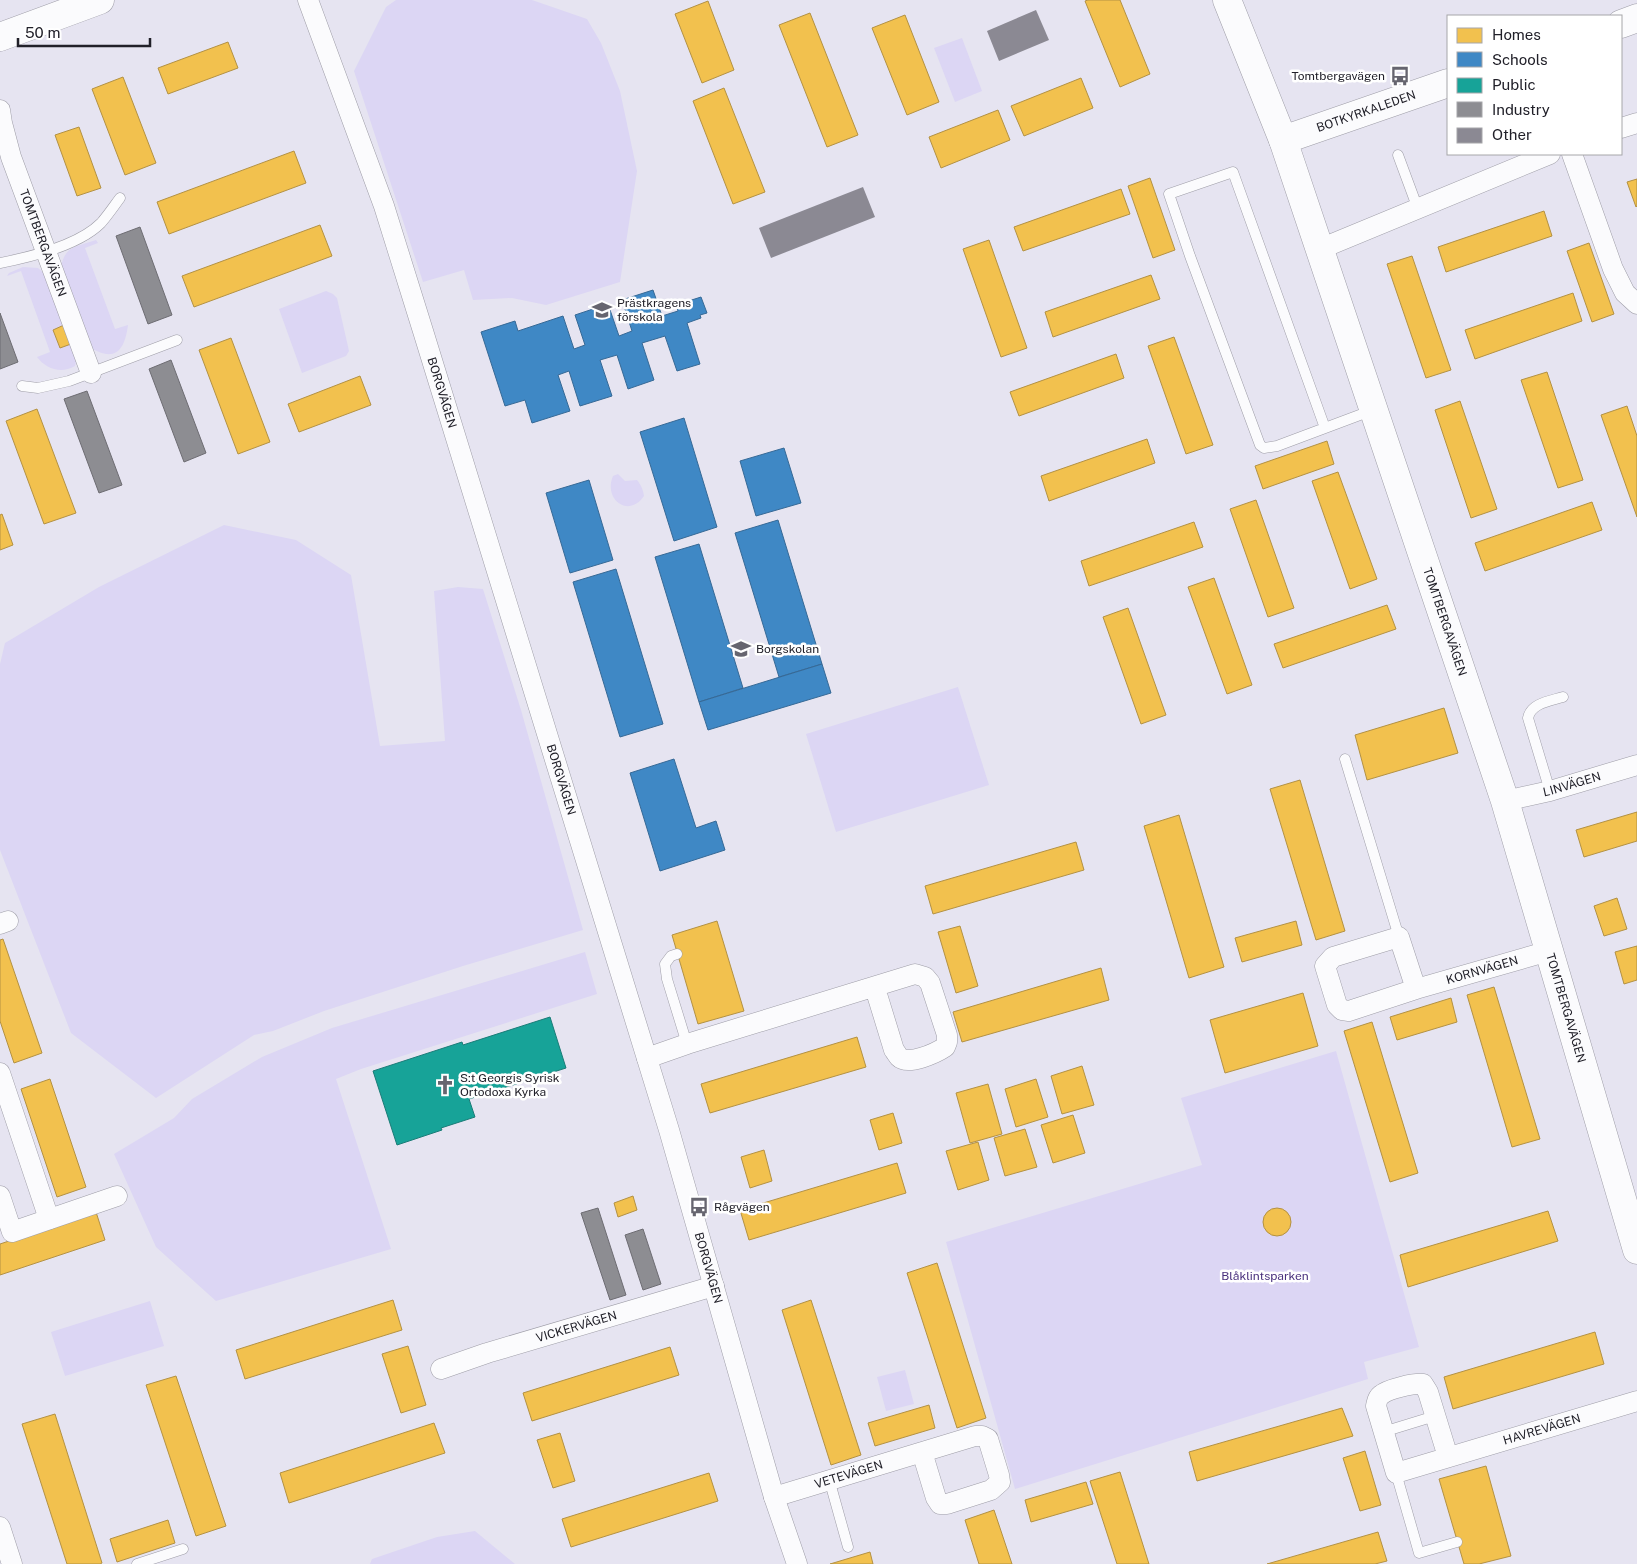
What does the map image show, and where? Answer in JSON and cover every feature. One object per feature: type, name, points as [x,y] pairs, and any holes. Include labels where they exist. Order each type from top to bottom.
[{"type":"street","points":[[0,38],[100,0]]},
{"type":"street","name":"BORGVÄGEN","points":[[308,0],[384,206],[647,1058],[774,1497],[796,1564]]},
{"type":"street","name":"TOMTBERGAVÄGEN","points":[[1227,0],[1283,140],[1505,801],[1636,1244]]},
{"type":"street","points":[[1622,24],[1637,18]]},
{"type":"street","name":"BOTKYRKALEDEN","points":[[1283,140],[1447,83]]},
{"type":"street","name":"TOMTBERGAVÄGEN","points":[[0,110],[11,157],[91,373]]},
{"type":"street","points":[[1622,128],[1637,123]]},
{"type":"street","points":[[1320,249],[1548,155]]},
{"type":"street","points":[[1572,155],[1612,269],[1625,293],[1637,304]]},
{"type":"street","name":"LINVÄGEN","points":[[1505,801],[1550,791],[1637,765]]},
{"type":"street","points":[[1399,937],[1416,989]]},
{"type":"street","name":"KORNVÄGEN","points":[[1399,937],[1332,957],[1325,966],[1337,1005],[1342,1010],[1349,1011],[1416,989],[1550,951]]},
{"type":"street","points":[[647,1058],[916,974],[925,977],[930,983],[947,1035],[945,1047],[914,1060],[904,1060],[898,1057],[894,1050],[875,988]]},
{"type":"street","points":[[0,1073],[49,1219]]},
{"type":"street","points":[[0,1196],[6,1234],[117,1196]]},
{"type":"street","name":"VICKERVÄGEN","points":[[441,1369],[487,1353],[714,1286]]},
{"type":"street","points":[[1396,1473],[1376,1406],[1377,1399],[1382,1394],[1404,1387],[1423,1384],[1428,1392],[1448,1457]]},
{"type":"street","name":"HAVREVÄGEN","points":[[1396,1473],[1637,1401]]},
{"type":"street","name":"VETEVÄGEN","points":[[774,1497],[922,1452]]},
{"type":"street","points":[[0,1528],[12,1564]]},
{"type":"lane","points":[[1398,155],[1418,209]]},
{"type":"lane","points":[[1325,428],[1233,172],[1169,194],[1260,445],[1264,448],[1277,446],[1374,410]]},
{"type":"lane","points":[[0,263],[24,259],[80,240],[101,223],[120,198]]},
{"type":"lane","points":[[22,386],[38,388],[69,381],[177,340]]},
{"type":"lane","points":[[1550,791],[1528,718],[1529,712],[1533,708],[1562,697]]},
{"type":"lane","points":[[1345,759],[1399,937]]},
{"type":"lane","points":[[677,954],[671,956],[665,964],[667,979],[687,1044]]},
{"type":"lane","points":[[1383,1432],[1435,1416]]},
{"type":"lane","points":[[1396,1473],[1419,1553],[1458,1542]]},
{"type":"lane","points":[[829,1479],[848,1547]]},
{"type":"lane","points":[[137,1564],[184,1549]]},
{"type":"green space","points":[[396,0],[532,0],[587,19],[601,43],[620,91],[637,171],[620,282],[546,305],[512,298],[473,300],[464,270],[423,282],[354,71],[386,7]]},
{"type":"green space","points":[[962,38],[982,91],[955,102],[934,48]]},
{"type":"green space","points":[[96,240],[98,243],[85,248],[115,329],[128,325],[122,347],[113,354],[107,354],[91,348],[61,267],[65,254],[73,248]]},
{"type":"green space","points":[[23,267],[38,268],[46,275],[77,357],[75,366],[64,370],[54,369],[45,365],[37,357],[50,352],[21,271],[7,276],[9,273]]},
{"type":"green space","points":[[326,291],[337,298],[349,351],[346,356],[302,373],[279,309]]},
{"type":"green space","points":[[618,474],[625,481],[637,480],[640,484],[644,496],[638,503],[625,506],[614,498],[611,492],[611,484],[613,476]]},
{"type":"green space","points":[[224,525],[296,540],[351,575],[380,746],[445,741],[434,591],[458,587],[483,589],[521,710],[583,930],[463,966],[324,1011],[273,1031],[254,1035],[156,1098],[71,1033],[0,850],[0,664],[5,643],[99,587]]},
{"type":"green space","points":[[958,687],[989,785],[836,832],[806,734]]},
{"type":"green space","points":[[585,952],[597,994],[361,1069],[336,1079],[391,1249],[216,1301],[156,1247],[114,1154],[174,1118],[192,1099],[262,1057],[332,1028]]},
{"type":"green space","name":"Blåklintsparken","points":[[1336,1051],[1419,1347],[1364,1362],[1368,1379],[1015,1489],[946,1242],[1202,1165],[1181,1098]]},
{"type":"green space","points":[[150,1301],[164,1346],[65,1376],[51,1332]]},
{"type":"green space","points":[[905,1370],[914,1404],[886,1411],[877,1377]]},
{"type":"green space","points":[[475,1531],[515,1564],[370,1564],[372,1559],[437,1537]]},
{"type":"building: Homes","points":[[1120,0],[1150,74],[1120,87],[1085,1]]},
{"type":"building: Homes","points":[[708,1],[734,70],[702,83],[675,14]]},
{"type":"building: Homes","points":[[810,13],[858,135],[827,147],[779,25]]},
{"type":"building: Homes","points":[[905,15],[939,102],[907,115],[872,28]]},
{"type":"building: Homes","points":[[228,42],[238,68],[168,94],[158,68]]},
{"type":"building: Homes","points":[[123,77],[156,163],[125,175],[92,89]]},
{"type":"building: Homes","points":[[1081,78],[1093,108],[1024,136],[1011,106]]},
{"type":"building: Homes","points":[[724,88],[765,192],[733,204],[693,101]]},
{"type":"building: Homes","points":[[998,110],[1010,140],[941,168],[929,137]]},
{"type":"building: Homes","points":[[79,127],[101,188],[77,196],[55,135]]},
{"type":"building: Homes","points":[[294,151],[306,183],[169,234],[157,202]]},
{"type":"building: Homes","points":[[1150,178],[1175,250],[1153,258],[1128,186]]},
{"type":"building: Homes","points":[[1637,179],[1637,206],[1636,207],[1627,182]]},
{"type":"building: Homes","points":[[1121,189],[1130,214],[1023,251],[1014,227]]},
{"type":"building: Homes","points":[[1544,211],[1552,236],[1446,272],[1438,247]]},
{"type":"building: Homes","points":[[320,225],[332,256],[194,307],[182,276]]},
{"type":"building: Homes","points":[[989,240],[1027,348],[1001,357],[963,249]]},
{"type":"building: Homes","points":[[1589,243],[1614,314],[1592,322],[1567,251]]},
{"type":"building: Homes","points":[[1412,256],[1451,370],[1426,378],[1387,264]]},
{"type":"building: Homes","points":[[1151,275],[1160,299],[1053,337],[1045,312]]},
{"type":"building: Homes","points":[[1573,293],[1582,321],[1475,359],[1465,330]]},
{"type":"building: Homes","points":[[64,325],[71,344],[60,348],[53,330]]},
{"type":"building: Homes","points":[[1174,337],[1213,445],[1186,454],[1148,346]]},
{"type":"building: Homes","points":[[231,338],[270,442],[238,454],[199,350]]},
{"type":"building: Homes","points":[[1116,354],[1124,378],[1019,416],[1010,392]]},
{"type":"building: Homes","points":[[1547,372],[1583,480],[1558,488],[1521,380]]},
{"type":"building: Homes","points":[[360,376],[371,405],[299,432],[288,404]]},
{"type":"building: Homes","points":[[1460,401],[1497,509],[1471,518],[1435,410]]},
{"type":"building: Homes","points":[[1627,406],[1637,436],[1637,517],[1601,415]]},
{"type":"building: Homes","points":[[37,409],[76,513],[44,524],[6,421]]},
{"type":"building: Homes","points":[[1147,439],[1155,463],[1049,501],[1041,476]]},
{"type":"building: Homes","points":[[1327,441],[1334,464],[1263,489],[1255,466]]},
{"type":"building: Homes","points":[[1338,472],[1377,579],[1350,589],[1312,481]]},
{"type":"building: Homes","points":[[1256,500],[1294,608],[1268,617],[1230,509]]},
{"type":"building: Homes","points":[[1592,502],[1602,530],[1485,571],[1475,543]]},
{"type":"building: Homes","points":[[2,514],[13,545],[0,550],[0,515]]},
{"type":"building: Homes","points":[[1194,522],[1203,547],[1089,586],[1081,561]]},
{"type":"building: Homes","points":[[1214,578],[1252,685],[1227,694],[1188,587]]},
{"type":"building: Homes","points":[[1387,605],[1396,629],[1283,668],[1274,644]]},
{"type":"building: Homes","points":[[1128,608],[1166,715],[1141,724],[1103,617]]},
{"type":"building: Homes","points":[[1444,708],[1458,753],[1367,780],[1355,735]]},
{"type":"building: Homes","points":[[1300,780],[1345,931],[1316,940],[1270,789]]},
{"type":"building: Homes","points":[[1637,812],[1637,841],[1584,857],[1576,830]]},
{"type":"building: Homes","points":[[1179,815],[1224,967],[1189,978],[1144,826]]},
{"type":"building: Homes","points":[[1076,842],[1084,870],[933,914],[925,886]]},
{"type":"building: Homes","points":[[1617,898],[1627,929],[1604,936],[1594,906]]},
{"type":"building: Homes","points":[[717,921],[744,1011],[698,1024],[672,935]]},
{"type":"building: Homes","points":[[1296,921],[1302,945],[1242,962],[1235,938]]},
{"type":"building: Homes","points":[[960,926],[978,986],[956,993],[938,932]]},
{"type":"building: Homes","points":[[3,939],[42,1053],[14,1063],[0,1021],[0,940]]},
{"type":"building: Homes","points":[[1637,946],[1637,980],[1624,984],[1615,952]]},
{"type":"building: Homes","points":[[1101,968],[1109,1000],[962,1042],[953,1012]]},
{"type":"building: Homes","points":[[1494,987],[1540,1139],[1512,1147],[1467,995]]},
{"type":"building: Homes","points":[[1303,993],[1318,1046],[1225,1073],[1210,1020]]},
{"type":"building: Homes","points":[[1451,998],[1457,1022],[1397,1040],[1390,1017]]},
{"type":"building: Homes","points":[[1372,1022],[1418,1173],[1390,1182],[1344,1031]]},
{"type":"building: Homes","points":[[857,1037],[866,1067],[710,1113],[701,1084]]},
{"type":"building: Homes","points":[[1082,1066],[1094,1105],[1062,1114],[1051,1076]]},
{"type":"building: Homes","points":[[50,1079],[86,1187],[57,1197],[21,1089]]},
{"type":"building: Homes","points":[[1036,1079],[1048,1117],[1016,1127],[1005,1089]]},
{"type":"building: Homes","points":[[988,1084],[1002,1134],[970,1143],[956,1093]]},
{"type":"building: Homes","points":[[893,1113],[902,1143],[879,1150],[870,1120]]},
{"type":"building: Homes","points":[[1073,1115],[1085,1153],[1053,1163],[1041,1125]]},
{"type":"building: Homes","points":[[1025,1129],[1037,1167],[1005,1176],[994,1138]]},
{"type":"building: Homes","points":[[978,1142],[989,1180],[958,1190],[946,1151]]},
{"type":"building: Homes","points":[[764,1150],[772,1181],[750,1188],[741,1157]]},
{"type":"building: Homes","points":[[897,1163],[906,1193],[749,1240],[740,1210]]},
{"type":"building: Homes","points":[[633,1196],[637,1210],[618,1217],[614,1203]]},
{"type":"building: Homes","points":[[1277,1208],[1287,1212],[1291,1222],[1287,1232],[1277,1236],[1267,1232],[1263,1222],[1267,1212]]},
{"type":"building: Homes","points":[[1548,1211],[1558,1241],[1408,1287],[1400,1255]]},
{"type":"building: Homes","points":[[96,1212],[105,1240],[0,1275],[0,1244]]},
{"type":"building: Homes","points":[[937,1263],[986,1418],[957,1428],[907,1273]]},
{"type":"building: Homes","points":[[393,1300],[402,1330],[245,1379],[236,1350]]},
{"type":"building: Homes","points":[[811,1300],[861,1455],[831,1465],[782,1310]]},
{"type":"building: Homes","points":[[1595,1332],[1604,1364],[1453,1409],[1444,1377]]},
{"type":"building: Homes","points":[[408,1346],[426,1405],[401,1413],[382,1354]]},
{"type":"building: Homes","points":[[670,1347],[679,1375],[532,1421],[523,1393]]},
{"type":"building: Homes","points":[[176,1376],[226,1526],[196,1536],[146,1385]]},
{"type":"building: Homes","points":[[929,1405],[935,1428],[875,1446],[868,1423]]},
{"type":"building: Homes","points":[[1342,1408],[1353,1436],[1197,1481],[1189,1452]]},
{"type":"building: Homes","points":[[55,1414],[102,1563],[100,1564],[67,1564],[22,1424]]},
{"type":"building: Homes","points":[[434,1423],[445,1453],[289,1503],[280,1473]]},
{"type":"building: Homes","points":[[560,1433],[575,1481],[553,1488],[537,1440]]},
{"type":"building: Homes","points":[[1365,1451],[1381,1505],[1360,1511],[1343,1458]]},
{"type":"building: Homes","points":[[1486,1466],[1511,1556],[1479,1564],[1464,1564],[1439,1479]]},
{"type":"building: Homes","points":[[1120,1472],[1149,1564],[1117,1564],[1090,1481]]},
{"type":"building: Homes","points":[[709,1473],[718,1501],[571,1547],[562,1519]]},
{"type":"building: Homes","points":[[1086,1482],[1093,1504],[1031,1522],[1025,1500]]},
{"type":"building: Homes","points":[[994,1510],[1012,1564],[979,1564],[965,1520]]},
{"type":"building: Homes","points":[[168,1520],[175,1543],[117,1562],[110,1539]]},
{"type":"building: Homes","points":[[1378,1532],[1387,1561],[1375,1564],[1267,1564]]},
{"type":"building: Homes","points":[[870,1552],[873,1564],[830,1564]]},
{"type":"building: Schools","points":[[653,290],[662,316],[678,311],[676,305],[701,297],[707,313],[700,315],[701,318],[687,323],[700,364],[677,371],[665,336],[642,343],[654,380],[628,389],[617,355],[600,360],[612,396],[580,406],[569,371],[558,375],[570,411],[532,423],[525,400],[505,406],[481,332],[515,321],[518,331],[563,316],[574,349],[585,345],[575,315],[608,304],[619,336],[632,331],[622,300]]},
{"type":"building: Schools","points":[[684,418],[717,527],[674,541],[640,432]]},
{"type":"building: Schools","points":[[784,448],[801,503],[756,516],[740,461]]},
{"type":"building: Schools","points":[[589,480],[613,560],[570,573],[546,493]]},
{"type":"building: Schools","points":[[778,520],[822,664],[779,677],[735,533]]},
{"type":"building: Schools","points":[[699,544],[743,688],[699,702],[655,557]]},
{"type":"building: Schools","points":[[616,569],[663,724],[620,737],[573,582]]},
{"type":"building: Schools","points":[[822,664],[831,693],[708,730],[699,702]]},
{"type":"building: Schools","points":[[674,759],[696,828],[716,821],[725,850],[660,871],[630,773]]},
{"type":"building: Public","name":"S:t Georgis Syrisk Ortodoxa Kyrka","points":[[550,1017],[566,1068],[469,1099],[475,1117],[397,1145],[373,1071],[462,1042],[463,1045]]},
{"type":"building: Industry","points":[[140,227],[172,315],[148,324],[116,236]]},
{"type":"building: Industry","points":[[0,313],[18,362],[0,369]]},
{"type":"building: Industry","points":[[171,360],[206,453],[184,462],[149,369]]},
{"type":"building: Industry","points":[[87,391],[122,485],[99,493],[64,399]]},
{"type":"building: Industry","points":[[598,1208],[626,1295],[610,1300],[581,1213]]},
{"type":"building: Industry","points":[[643,1229],[661,1284],[643,1290],[625,1235]]},
{"type":"building: Other","points":[[1036,10],[1049,40],[999,61],[987,31]]},
{"type":"building: Other","points":[[863,187],[875,217],[771,258],[759,228]]},
{"type":"place","name":"Tomtbergavägen","points":[[1400,76]]},
{"type":"place","name":"Prästkragens förskola","points":[[602,310]]},
{"type":"place","name":"Borgskolan","points":[[741,649]]},
{"type":"place","name":"S:t Georgis Syrisk Ortodoxa Kyrka","points":[[445,1085]]},
{"type":"place","name":"Rågvägen","points":[[699,1207]]}]
